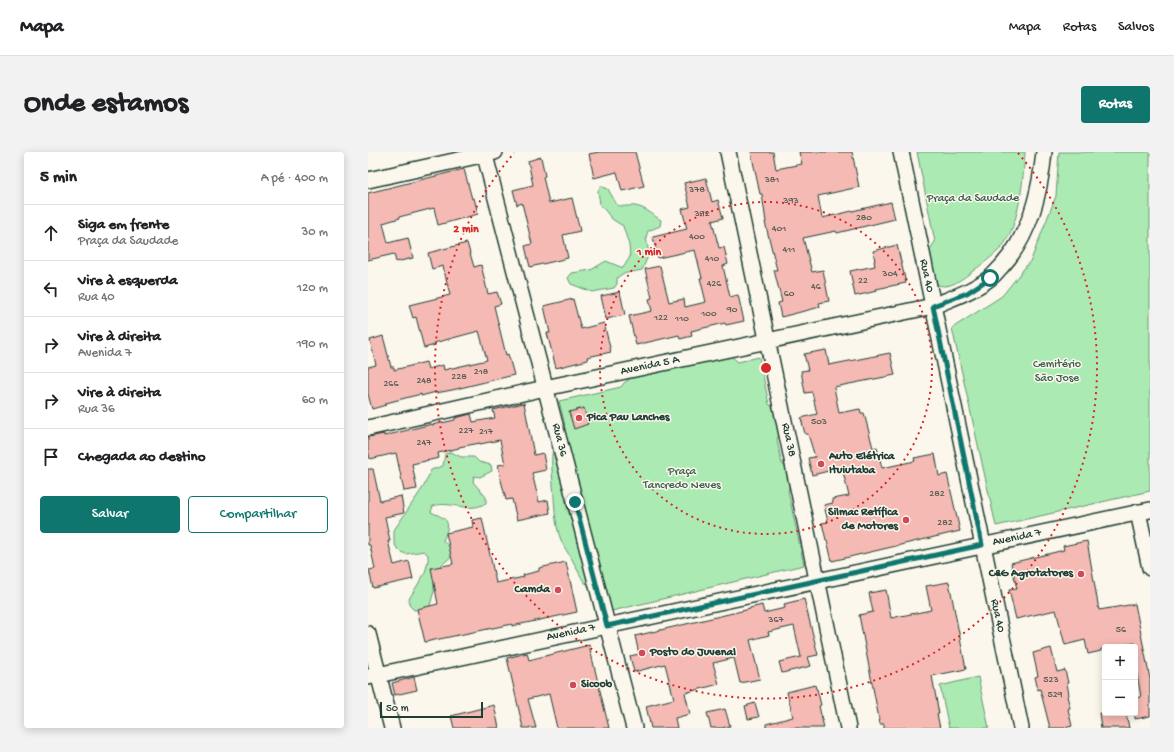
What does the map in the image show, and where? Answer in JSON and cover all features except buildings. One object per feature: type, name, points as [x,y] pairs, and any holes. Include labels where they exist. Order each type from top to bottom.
[{"type":"street","name":"Rua 38","points":[[728,152],[848,728]]},
{"type":"street","name":"Rua 40","points":[[901,152],[1021,728]]},
{"type":"street","points":[[933,306],[967,293],[990,278],[1008,259],[1026,231],[1036,200],[1044,152]]},
{"type":"street","points":[[368,180],[488,153]]},
{"type":"street","name":"Rua 36","points":[[488,153],[545,388],[634,728]]},
{"type":"street","name":"Avenida 5 A","points":[[368,428],[545,388],[933,306]]},
{"type":"street","points":[[1144,511],[1150,568]]},
{"type":"street","name":"Avenida 7","points":[[373,675],[1144,511]]},
{"type":"street","points":[[368,634],[373,675],[392,728]]},
{"type":"green space","name":"Praça da Saudade","points":[[917,152],[1025,152],[1020,201],[1013,226],[1008,237],[1002,247],[991,257],[969,274],[953,284],[945,286],[936,284],[928,252],[935,242]]},
{"type":"green space","name":"Cemitério São Jose","points":[[1059,152],[1150,152],[1150,491],[996,526],[952,328],[1002,296],[1031,260],[1056,196]]},
{"type":"green space","points":[[601,186],[608,189],[617,205],[636,206],[642,208],[661,220],[660,226],[648,231],[646,237],[649,254],[642,270],[622,274],[617,278],[617,284],[614,288],[592,292],[571,284],[568,278],[572,273],[591,270],[606,261],[623,268],[630,257],[629,245],[623,226],[612,219],[600,204],[598,191]]},
{"type":"green space","name":"Praça Tancredo Neves","points":[[730,355],[738,362],[759,357],[769,404],[781,417],[781,428],[777,440],[782,464],[785,467],[789,477],[790,484],[788,491],[804,565],[612,611],[604,581],[596,586],[585,583],[564,546],[557,527],[552,474],[552,450],[559,431],[565,425],[559,401],[621,387],[635,375]]},
{"type":"green space","points":[[451,452],[461,457],[474,457],[479,462],[491,465],[492,471],[480,477],[474,476],[473,482],[486,497],[486,503],[473,507],[446,505],[433,506],[431,512],[442,517],[447,522],[447,529],[443,541],[449,546],[452,556],[438,568],[434,576],[434,591],[429,609],[414,610],[409,605],[409,599],[425,573],[428,555],[424,551],[406,554],[401,552],[396,547],[394,541],[394,530],[424,486],[431,470],[443,466],[445,454]]},
{"type":"green space","points":[[978,677],[989,728],[949,728],[940,686]]},
{"type":"place","name":"Pica Pau Lanches","points":[[579,418]]},
{"type":"place","name":"Auto Elétrica Ituiutaba","points":[[821,464]]},
{"type":"place","name":"Silmac Retífica de Motores","points":[[906,520]]},
{"type":"place","name":"C&G Agrotatores","points":[[1081,574]]},
{"type":"place","name":"Camda","points":[[558,590]]},
{"type":"place","name":"Posto do Juvenal","points":[[642,653]]},
{"type":"place","name":"Sicoob","points":[[573,685]]},
{"type":"route","points":[[575,502],[607,626],[982,545],[933,306],[967,293],[990,278]]}]
